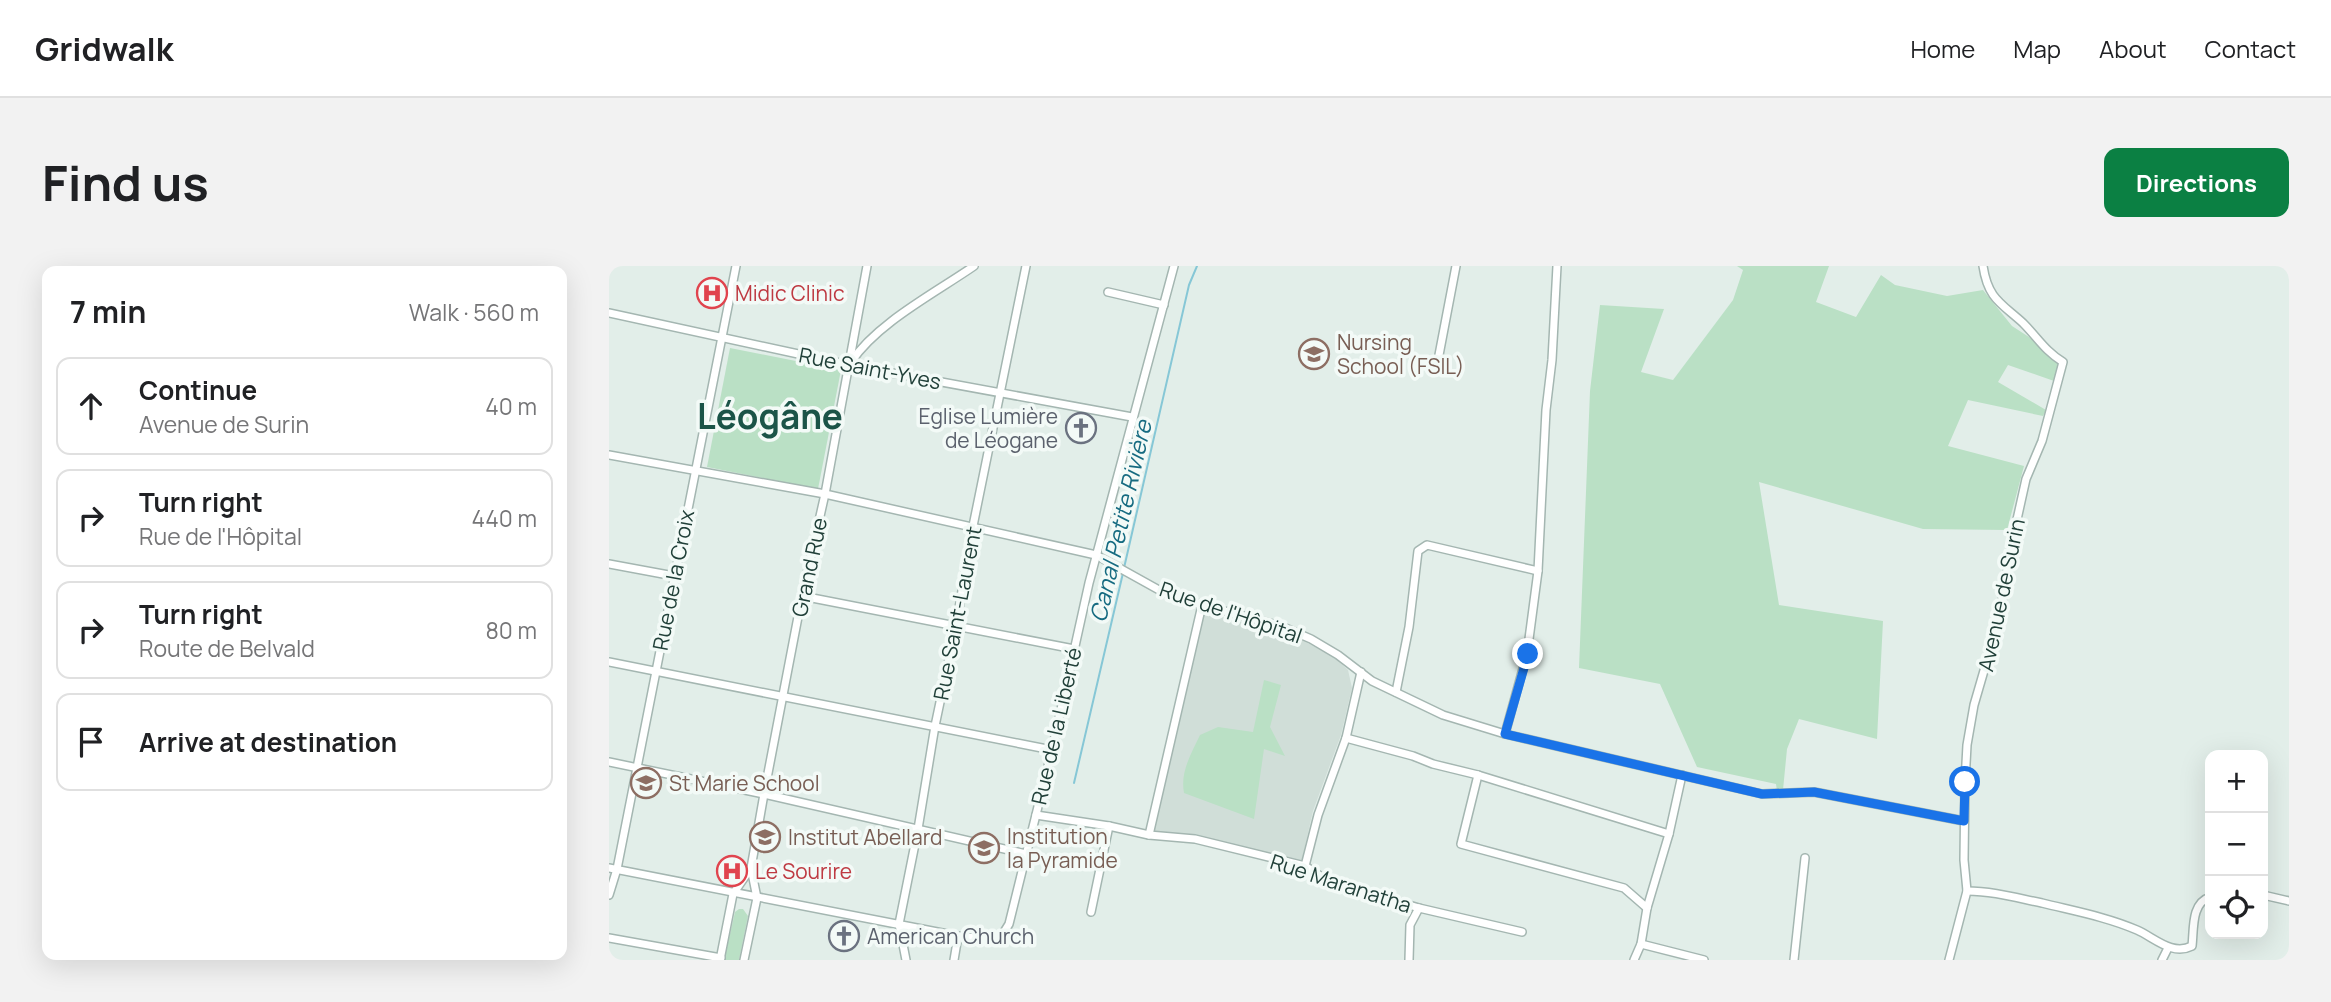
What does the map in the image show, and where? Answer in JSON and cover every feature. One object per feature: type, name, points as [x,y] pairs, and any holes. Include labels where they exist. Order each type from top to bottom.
[{"type":"street","name":"Rue de la Croix","points":[[609,895],[736,266]]},
{"type":"street","name":"Grand Rue","points":[[744,960],[757,898],[751,868],[764,794],[802,596],[825,494],[867,266]]},
{"type":"street","points":[[849,365],[872,336],[974,266]]},
{"type":"street","name":"Rue Saint-Laurent","points":[[906,960],[899,924],[973,526],[1026,266]]},
{"type":"street","name":"Rue de la Liberté","points":[[958,936],[999,940],[1009,924],[1096,555],[1174,266]]},
{"type":"street","points":[[1439,355],[1455,266]]},
{"type":"street","points":[[1505,734],[1528,654],[1538,571],[1557,266]]},
{"type":"street","name":"Avenue de Surin","points":[[1949,960],[1967,891],[1964,821],[1967,745],[1974,705],[1999,619],[2026,478],[2042,441],[2063,362],[2048,352],[2025,325],[2000,304],[1986,284],[1983,266]]},
{"type":"street","points":[[1108,292],[1164,305]]},
{"type":"street","name":"Rue Saint-Yves","points":[[609,313],[849,365],[1132,417]]},
{"type":"street","name":"Rue de l'Hôpital","points":[[609,455],[825,494],[1096,555],[1159,590],[1291,631],[1338,655],[1372,681],[1443,715],[1505,734],[1762,794],[1814,792],[1964,821]]},
{"type":"street","points":[[1397,692],[1409,626],[1418,551],[1427,545],[1538,571]]},
{"type":"street","points":[[609,564],[674,576]]},
{"type":"street","points":[[802,596],[1075,649]]},
{"type":"street","points":[[1149,835],[1202,605]]},
{"type":"street","points":[[609,662],[1052,750]]},
{"type":"street","points":[[1305,866],[1318,815],[1346,738],[1361,672]]},
{"type":"street","points":[[1346,738],[1478,775],[1669,834]]},
{"type":"street","points":[[609,762],[764,794],[1026,854]]},
{"type":"street","points":[[1478,775],[1461,844],[1624,888],[1647,908]]},
{"type":"street","points":[[1634,960],[1641,944],[1647,908],[1669,834],[1682,775]]},
{"type":"street","name":"Rue Maranatha","points":[[1036,815],[1149,835],[1195,839],[1305,866],[1326,880],[1419,908],[1522,932]]},
{"type":"street","points":[[1091,912],[1109,826]]},
{"type":"street","points":[[1794,960],[1805,858]]},
{"type":"street","points":[[613,868],[733,894],[958,936],[954,960]]},
{"type":"street","name":"Grand Rue","points":[[720,959],[733,894],[751,868]]},
{"type":"street","points":[[1967,891],[1999,894],[2115,922],[2135,929],[2168,948],[2185,950],[2192,946],[2196,906],[2205,899]]},
{"type":"street","points":[[2268,896],[2289,901]]},
{"type":"street","points":[[1409,960],[1410,925],[1419,908]]},
{"type":"street","points":[[609,938],[720,959]]},
{"type":"street","points":[[1641,944],[1705,960]]},
{"type":"street","points":[[2162,960],[2168,948]]},
{"type":"shaded area","points":[[1202,612],[1275,630],[1304,641],[1335,658],[1348,670],[1352,688],[1341,735],[1313,811],[1301,864],[1196,835],[1154,832]]},
{"type":"green space","points":[[1737,266],[1829,266],[1816,302],[1856,317],[1881,275],[1895,285],[1947,296],[1983,290],[2012,326],[2029,337],[2058,364],[2054,381],[2008,365],[1998,382],[2046,410],[2043,416],[1968,400],[1948,446],[2024,466],[2007,530],[1923,529],[1759,482],[1779,605],[1883,621],[1877,739],[1799,719],[1787,749],[1783,790],[1777,791],[1776,784],[1697,767],[1660,684],[1579,668],[1590,391],[1600,305],[1664,309],[1641,372],[1673,380],[1733,300],[1743,270]]},
{"type":"green space","points":[[730,348],[841,370],[818,489],[707,467]]},
{"type":"green space","points":[[1264,680],[1281,685],[1270,727],[1285,756],[1264,749],[1254,819],[1184,793],[1183,785],[1187,763],[1200,735],[1218,727],[1253,732]]},
{"type":"green space","points":[[743,909],[748,916],[739,960],[724,960],[735,912]]},
{"type":"waterway","name":"Canal Petite Rivière","points":[[1124,568],[1189,285],[1197,266]]},
{"type":"waterway","name":"Canal Petite Rivière","points":[[1074,783],[1123,573]]},
{"type":"place","name":"Midic Clinic","points":[[712,293]]},
{"type":"place","name":"Nursing School (FSIL)","points":[[1314,354]]},
{"type":"place","name":"Eglise Lumière de Léogane","points":[[1081,428]]},
{"type":"place","name":"St Marie School","points":[[646,783]]},
{"type":"place","name":"Institut Abellard","points":[[765,837]]},
{"type":"place","name":"Institution la Pyramide","points":[[984,848]]},
{"type":"place","name":"Le Sourire","points":[[732,871]]},
{"type":"place","name":"American Church","points":[[844,936]]},
{"type":"district","name":"Léogâne","points":[[770,416]]},
{"type":"route","points":[[1528,654],[1505,734],[1762,794],[1814,792],[1964,821],[1965,782]]}]
